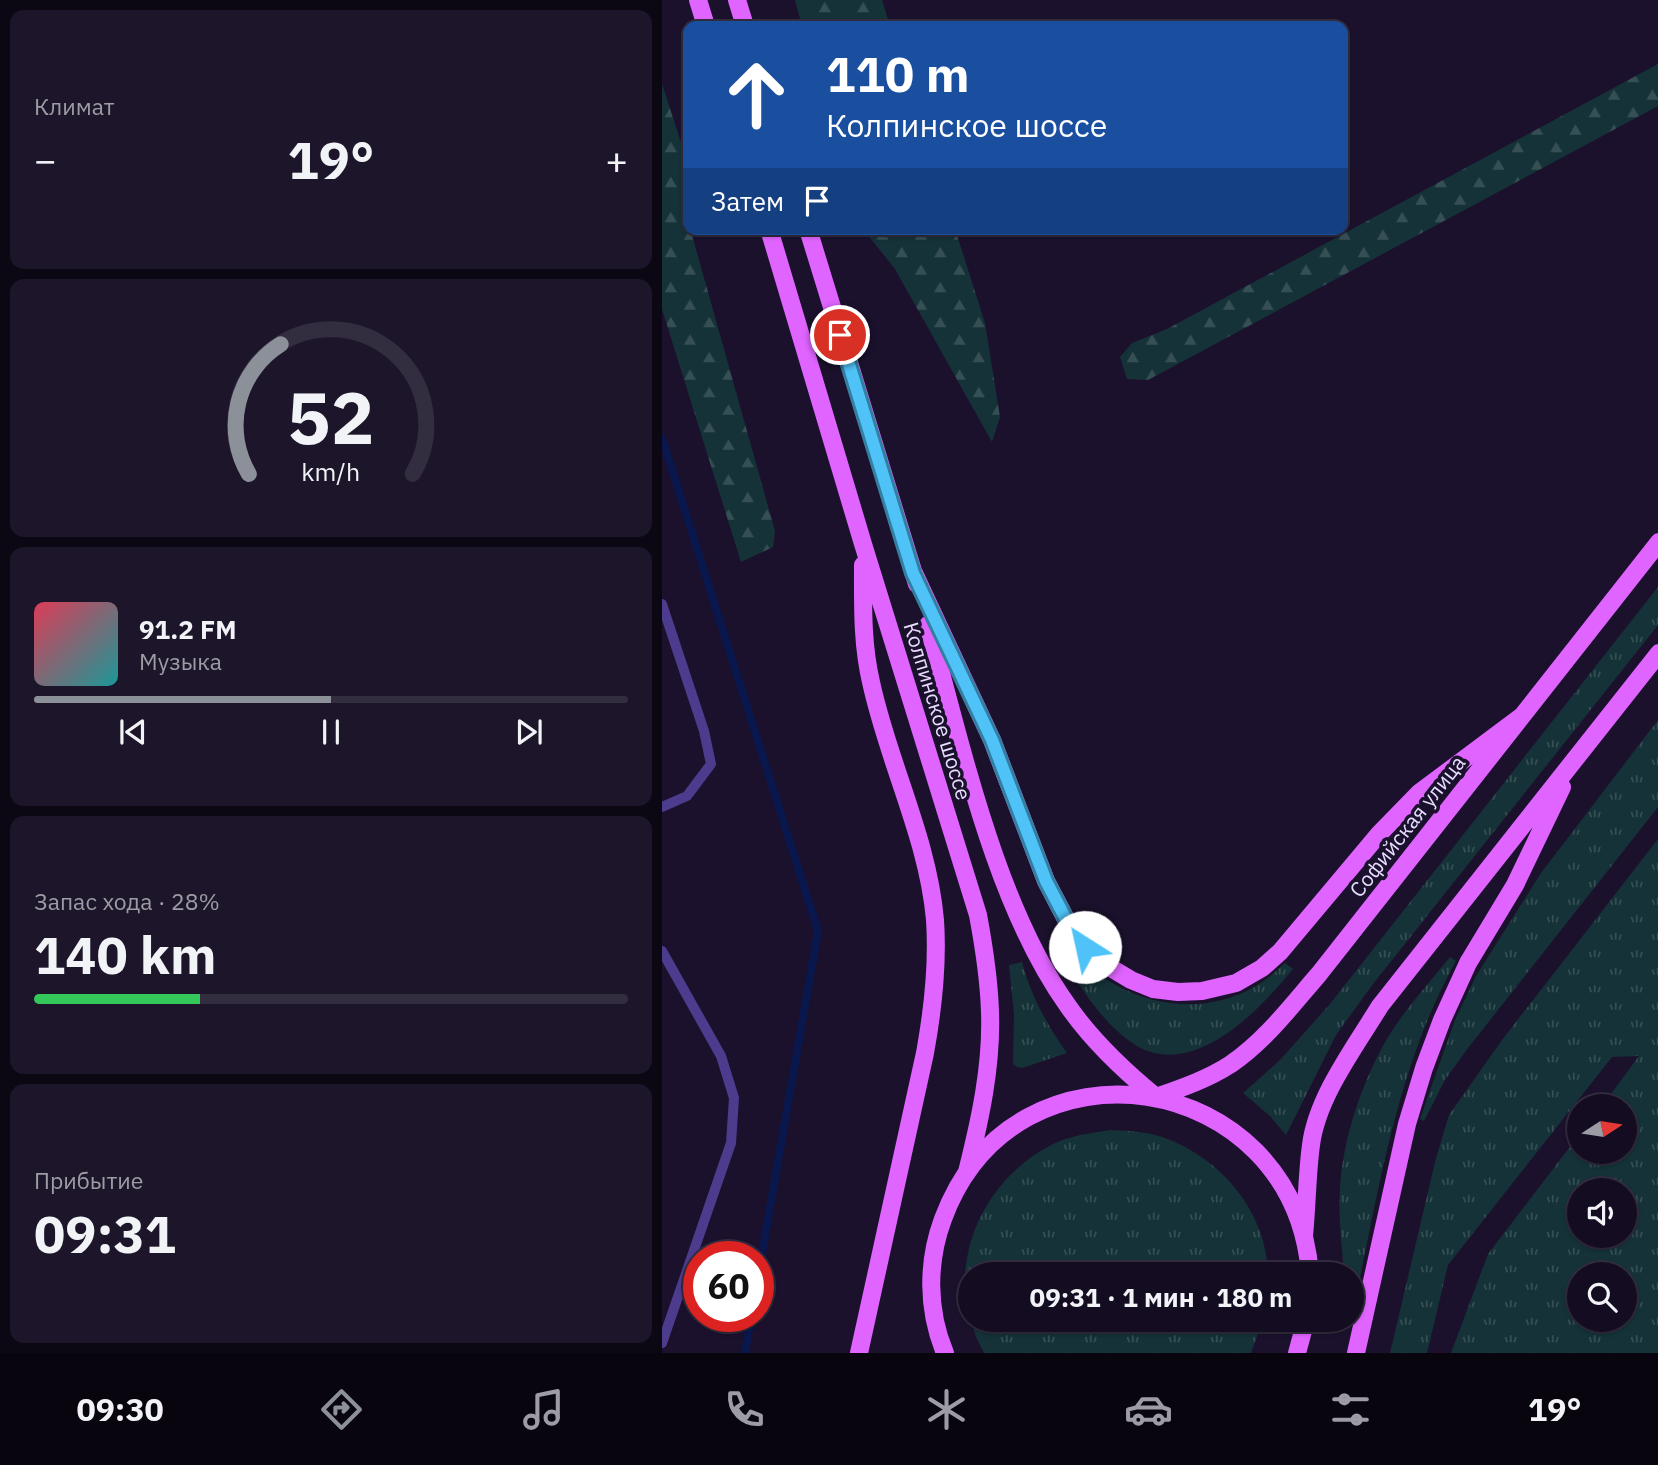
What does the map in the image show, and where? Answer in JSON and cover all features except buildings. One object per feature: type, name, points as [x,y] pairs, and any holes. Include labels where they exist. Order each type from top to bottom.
[{"type":"main road","points":[[698,0],[704,21]]},
{"type":"main road","points":[[737,0],[743,21]]},
{"type":"main road","name":"Колпинское шоссе","points":[[771,235],[978,915],[987,962],[991,1014],[988,1068],[979,1124],[967,1172]]},
{"type":"main road","name":"Колпинское шоссе","points":[[810,235],[913,573],[977,798],[1007,887],[1036,952],[1067,1005],[1098,1046],[1156,1097]]},
{"type":"main road","name":"Софийская улица","points":[[1156,1097],[1223,1069],[1267,1033],[1319,974],[1658,542]]},
{"type":"main road","points":[[859,1353],[925,1053],[932,1013],[935,969],[935,919],[926,869],[871,683],[863,635],[863,544]]},
{"type":"main road","points":[[913,573],[992,740],[1046,881],[1068,923],[1085,947],[1111,968],[1130,980],[1153,989],[1202,991],[1236,983],[1262,968],[1280,952],[1350,867],[1419,793],[1522,716]]},
{"type":"main road","points":[[1304,1236],[1311,1143],[1324,1101],[1346,1061],[1380,1006],[1658,653]]},
{"type":"main road","points":[[1356,1353],[1407,1124],[1424,1068],[1468,963],[1515,885],[1575,759]]},
{"type":"main road","name":"Колпинское шоссе","points":[[945,1353],[936,1344],[931,1270],[937,1235],[949,1202],[967,1172],[990,1145],[1019,1123],[1050,1107],[1085,1097],[1121,1094],[1156,1097],[1197,1110],[1234,1131],[1265,1160],[1289,1196],[1304,1236],[1308,1262]]},
{"type":"main road","points":[[1297,1353],[1303,1332]]},
{"type":"lane","points":[[662,604],[705,731],[712,764],[687,796],[662,807]]},
{"type":"lane","points":[[662,951],[721,1056],[734,1098],[731,1143],[662,1343]]},
{"type":"green space","points":[[795,0],[882,0],[888,21],[801,21]]},
{"type":"green space","points":[[1658,64],[1658,106],[1148,380],[1127,379],[1120,357],[1132,343],[1167,329],[1341,235],[1348,235],[1348,231]]},
{"type":"green space","points":[[662,84],[683,149],[683,235],[692,235],[775,531],[773,547],[741,562],[662,309]]},
{"type":"green space","points":[[868,235],[957,235],[985,323],[1000,417],[992,442],[895,269]]},
{"type":"green space","points":[[1658,587],[1658,625],[1373,984],[1336,1035],[1286,1135],[1270,1116],[1243,1093],[1280,1060],[1330,1004]]},
{"type":"green space","points":[[1658,720],[1658,807],[1468,1048],[1445,1080],[1424,1121],[1420,1119],[1455,1020],[1476,976],[1541,873]]},
{"type":"green space","points":[[1658,839],[1658,1353],[1451,1353],[1488,1254],[1567,1151],[1567,1164],[1637,1164],[1637,1094],[1611,1094],[1639,1056],[1612,1057],[1583,1094],[1567,1094],[1567,1114],[1448,1265],[1427,1353],[1390,1353],[1436,1158],[1449,1115],[1502,1040]]},
{"type":"green space","points":[[1060,937],[1079,958],[1124,989],[1149,999],[1176,1004],[1203,1004],[1230,998],[1260,984],[1285,963],[1293,969],[1241,1023],[1220,1038],[1197,1049],[1174,1055],[1151,1052],[1128,1040],[1095,1007],[1052,942]]},
{"type":"green space","points":[[1450,957],[1456,961],[1435,1003],[1403,1090],[1363,1262],[1343,1262],[1340,1189],[1345,1150],[1355,1110],[1388,1037]]},
{"type":"green space","points":[[1022,962],[1040,1010],[1067,1053],[1022,1068],[1013,1064],[1014,1014],[1009,965]]},
{"type":"green space","points":[[1111,1130],[1134,1131],[1163,1137],[1190,1150],[1224,1176],[1239,1193],[1260,1231],[1267,1262],[966,1262],[981,1216],[994,1194],[1011,1174],[1031,1157],[1074,1136]]},
{"type":"green space","points":[[975,1332],[1259,1332],[1251,1353],[984,1353]]},
{"type":"waterway","points":[[662,438],[818,931],[764,1241]]},
{"type":"waterway","points":[[745,1353],[748,1332]]},
{"type":"route","points":[[840,335],[913,573],[992,740],[1046,881],[1068,923],[1085,947]]}]
